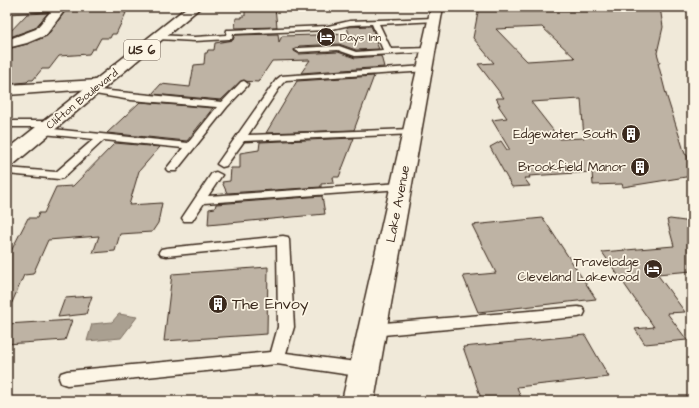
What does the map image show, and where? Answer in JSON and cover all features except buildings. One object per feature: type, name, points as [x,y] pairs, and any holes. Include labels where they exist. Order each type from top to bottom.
[{"type":"street","points":[[7,9],[58,7]]},
{"type":"street","points":[[7,44],[22,40],[41,32],[61,7]]},
{"type":"street","name":"Clifton Boulevard","points":[[7,162],[195,7]]},
{"type":"street","name":"Lake Avenue","points":[[358,401],[427,60],[434,13]]},
{"type":"street","points":[[7,90],[95,88]]},
{"type":"lane","points":[[158,37],[195,39],[229,37],[230,32],[328,28],[350,23],[375,22],[434,13]]},
{"type":"lane","points":[[375,22],[388,52]]},
{"type":"lane","points":[[299,50],[339,48],[355,54],[388,52],[427,60]]},
{"type":"lane","points":[[222,164],[279,82],[284,78],[427,60]]},
{"type":"lane","points":[[172,169],[224,105],[244,84]]},
{"type":"lane","points":[[95,88],[131,97],[224,105]]},
{"type":"lane","points":[[7,124],[47,128],[102,137],[191,146]]},
{"type":"lane","points":[[241,138],[412,132]]},
{"type":"lane","points":[[7,162],[59,176],[102,137]]},
{"type":"lane","points":[[188,218],[216,175]]},
{"type":"lane","points":[[200,200],[401,186]]},
{"type":"lane","points":[[166,252],[283,240],[286,327],[277,358]]},
{"type":"lane","points":[[372,330],[578,312]]},
{"type":"lane","points":[[67,378],[277,358],[364,370]]},
{"type":"shaded area","points":[[119,314],[137,317],[121,338],[87,341],[92,324],[112,322]]},
{"type":"place","name":"Days Inn","points":[[326,37]]},
{"type":"place","name":"Edgewater South","points":[[631,134]]},
{"type":"place","name":"Brookfield Manor","points":[[640,167]]},
{"type":"place","name":"Travelodge Cleveland Lakewood","points":[[653,269]]},
{"type":"place","name":"The Envoy","points":[[218,304]]}]
